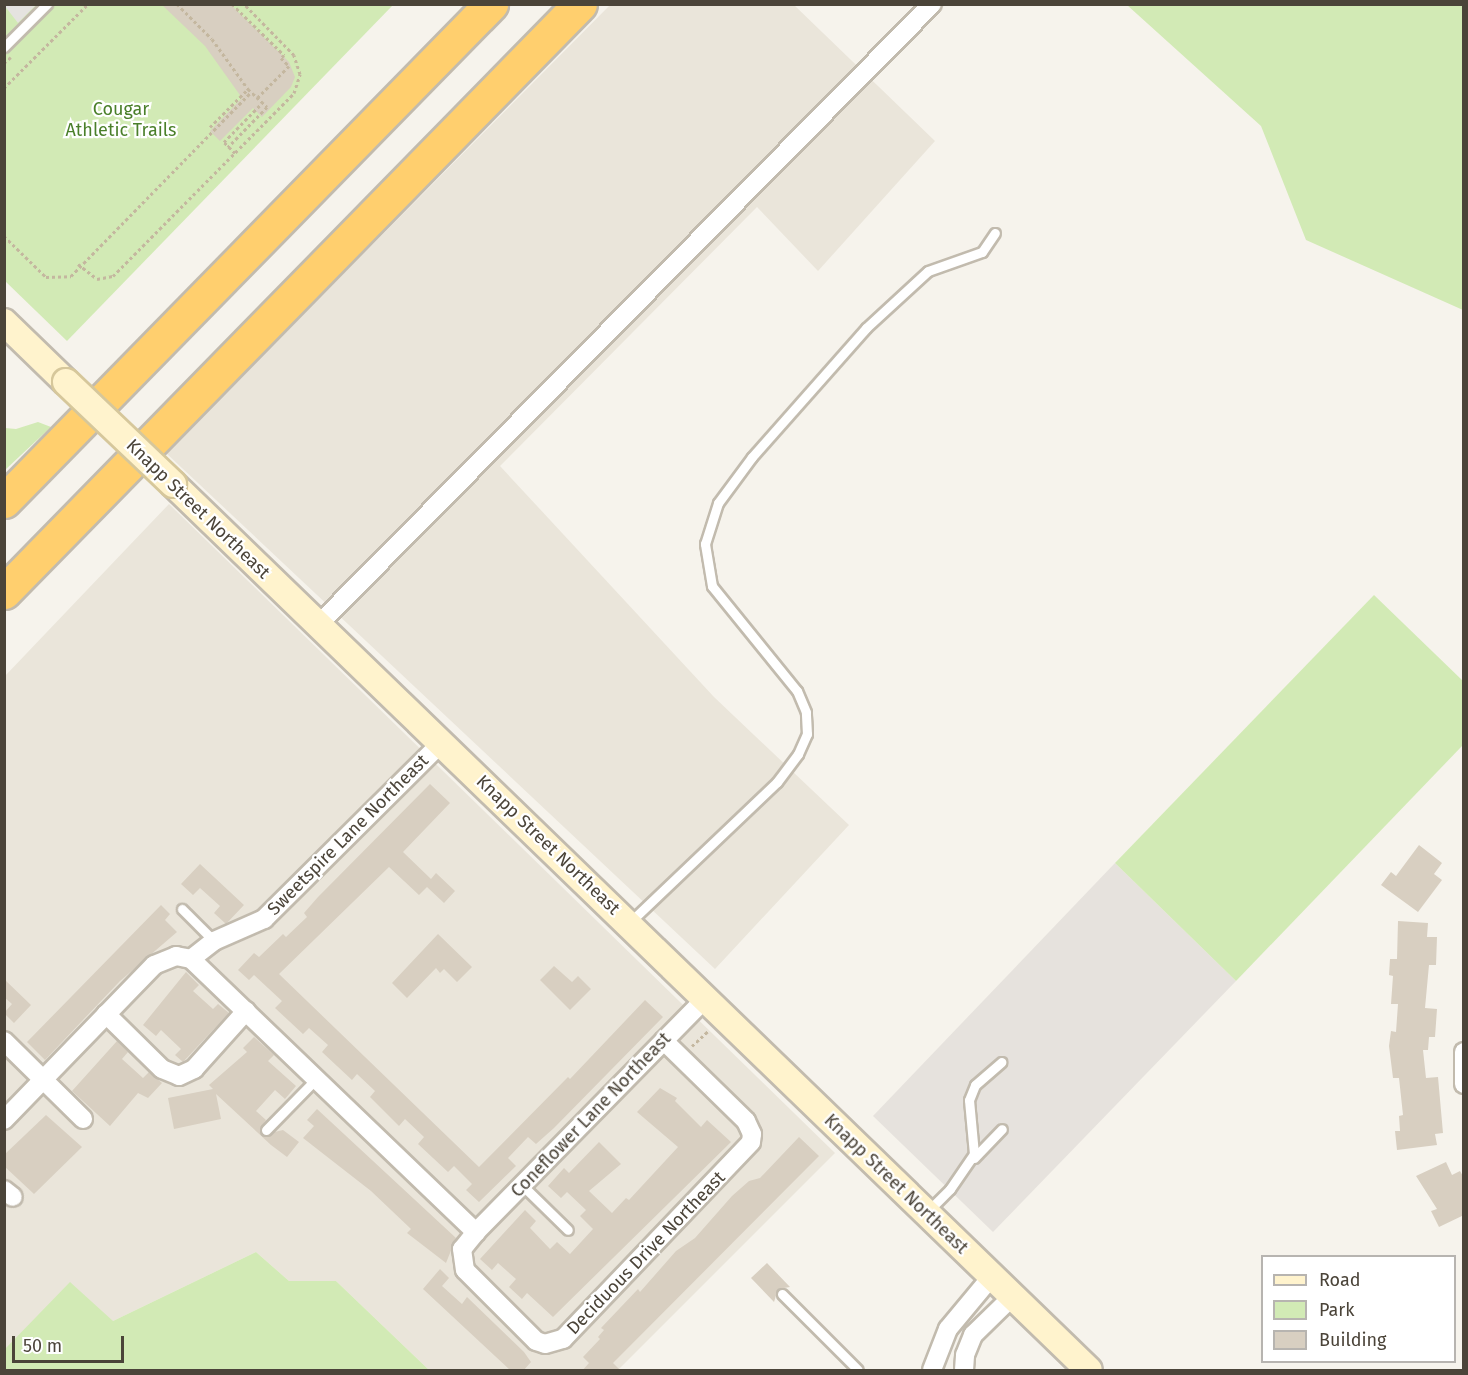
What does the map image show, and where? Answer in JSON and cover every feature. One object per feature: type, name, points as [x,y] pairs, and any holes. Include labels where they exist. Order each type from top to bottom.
[{"type":"highway","points":[[4,501],[491,4]]},
{"type":"highway","points":[[4,592],[580,4]]},
{"type":"main road","name":"Knapp Street Northeast","points":[[4,322],[442,742],[1089,1371]]},
{"type":"street","points":[[318,625],[932,4]]},
{"type":"street","name":"Sweetspire Lane Northeast","points":[[191,959],[214,941],[264,919],[442,742]]},
{"type":"street","points":[[4,1120],[159,962],[176,956],[191,959],[318,1077],[476,1232]]},
{"type":"street","name":"Coneflower Lane Northeast","points":[[476,1232],[706,998]]},
{"type":"street","points":[[106,1014],[162,1069],[179,1076],[194,1069],[246,1011]]},
{"type":"street","points":[[4,1041],[83,1119]]},
{"type":"street","name":"Deciduous Drive Northeast","points":[[476,1232],[462,1249],[465,1270],[536,1341],[550,1345],[559,1342],[753,1138],[746,1120],[663,1041]]},
{"type":"street","points":[[1464,1052],[1464,1084]]},
{"type":"street","points":[[932,1371],[948,1329],[992,1276]]},
{"type":"street","points":[[964,1371],[965,1355],[973,1335],[1012,1296]]},
{"type":"lane","points":[[5,44],[47,4]]},
{"type":"lane","points":[[629,923],[777,782],[798,754],[807,734],[806,712],[797,691],[712,586],[705,544],[718,503],[741,470],[866,328],[928,271],[982,252],[995,233]]},
{"type":"lane","points":[[182,909],[214,941]]},
{"type":"lane","points":[[970,1161],[976,1144],[969,1115],[971,1092],[1001,1062]]},
{"type":"lane","points":[[266,1130],[318,1077]]},
{"type":"lane","points":[[926,1213],[950,1189],[970,1161],[1002,1129]]},
{"type":"lane","points":[[522,1185],[568,1230]]},
{"type":"lane","points":[[782,1294],[858,1371]]},
{"type":"path","points":[[4,88],[88,4]]},
{"type":"path","points":[[177,4],[212,39],[249,90],[267,107],[228,147]]},
{"type":"path","points":[[232,4],[284,55]]},
{"type":"path","points":[[79,266],[97,279],[113,276],[298,87],[300,67],[290,49],[244,4]]},
{"type":"path","points":[[257,98],[289,66],[281,58],[290,49]]},
{"type":"path","points":[[210,127],[249,90]]},
{"type":"path","points":[[4,236],[45,277],[71,276],[249,90]]},
{"type":"path","points":[[235,153],[224,142],[262,103]]},
{"type":"path","points":[[686,1052],[710,1029]]},
{"type":"shaded area","points":[[5,4],[36,5],[18,23]]},
{"type":"shaded area","points":[[610,5],[794,5],[935,141],[818,271],[757,207],[500,466],[714,697],[849,825],[715,969],[166,453]]},
{"type":"shaded area","points":[[169,504],[835,1153],[618,1370],[429,1370],[336,1281],[289,1281],[256,1252],[113,1321],[5,1349],[5,676]]},
{"type":"shaded area","points":[[1115,863],[1236,981],[993,1232],[873,1116]]},
{"type":"green space","name":"Cougar Athletic Trails","points":[[4,5],[393,5],[67,341],[5,281]]},
{"type":"green space","points":[[1127,5],[1463,5],[1463,310],[1306,240],[1261,126]]},
{"type":"green space","points":[[38,422],[51,427],[5,470],[5,428],[16,429]]},
{"type":"green space","points":[[1374,595],[1463,681],[1463,745],[1236,981],[1115,863]]},
{"type":"green space","points":[[256,1252],[289,1281],[336,1281],[429,1370],[5,1370],[5,1349],[70,1282],[113,1321]]},
{"type":"building","points":[[161,4],[230,4],[289,62],[295,77],[291,87],[262,117],[253,108],[220,141],[210,131],[242,98],[205,46]]},
{"type":"building","points":[[430,784],[450,803],[403,852],[431,879],[436,873],[455,891],[444,903],[427,887],[419,895],[389,867],[279,974],[479,1167],[568,1077],[570,1079],[645,1000],[663,1017],[536,1144],[528,1137],[508,1158],[516,1166],[479,1202],[466,1190],[472,1184],[454,1166],[448,1172],[418,1144],[424,1137],[405,1119],[399,1126],[370,1097],[375,1091],[357,1074],[352,1080],[322,1052],[328,1045],[309,1028],[303,1034],[275,1008],[282,1001],[254,975],[249,980],[238,970],[254,953],[259,957],[283,934],[286,937],[307,917],[304,913],[318,897]]},
{"type":"building","points":[[1419,845],[1442,863],[1434,874],[1442,880],[1418,912],[1381,885],[1391,872],[1396,876]]},
{"type":"building","points":[[200,864],[244,905],[226,924],[214,913],[220,906],[200,888],[193,895],[181,884]]},
{"type":"building","points":[[161,905],[170,914],[165,920],[177,932],[120,981],[45,1060],[27,1042]]},
{"type":"building","points":[[1398,921],[1428,923],[1427,937],[1437,937],[1436,965],[1429,965],[1425,1008],[1437,1009],[1435,1037],[1429,1037],[1428,1050],[1423,1050],[1426,1078],[1438,1077],[1443,1133],[1435,1134],[1437,1145],[1397,1150],[1395,1131],[1400,1131],[1399,1116],[1403,1115],[1399,1078],[1393,1078],[1389,1046],[1391,1031],[1396,1032],[1398,1004],[1391,1004],[1393,976],[1389,975],[1390,959],[1397,959]]},
{"type":"building","points":[[438,934],[472,967],[457,982],[444,969],[440,973],[436,968],[407,998],[392,983]]},
{"type":"building","points":[[554,966],[572,982],[578,976],[591,989],[570,1010],[540,980]]},
{"type":"building","points":[[186,972],[199,985],[193,991],[213,1009],[218,1004],[229,1013],[183,1062],[175,1055],[181,1049],[161,1030],[156,1036],[143,1025]]},
{"type":"building","points":[[4,979],[31,1005],[14,1023],[4,1013],[12,1004],[4,997]]},
{"type":"building","points":[[254,1037],[274,1055],[268,1061],[296,1086],[285,1099],[275,1090],[256,1111],[266,1120],[260,1128],[262,1135],[283,1130],[299,1142],[287,1157],[271,1145],[216,1094],[221,1119],[174,1129],[168,1098],[213,1089],[209,1085],[247,1052],[243,1048]]},
{"type":"building","points":[[117,1041],[128,1052],[122,1059],[143,1078],[149,1072],[162,1083],[148,1098],[138,1093],[110,1126],[72,1091]]},
{"type":"building","points":[[660,1088],[677,1098],[675,1101],[701,1127],[707,1120],[731,1142],[553,1317],[527,1293],[522,1299],[509,1287],[516,1279],[498,1263],[492,1270],[480,1259],[525,1210],[536,1221],[530,1228],[550,1249],[557,1242],[570,1254],[593,1229],[580,1216],[586,1210],[567,1192],[561,1198],[548,1186],[564,1168],[569,1173],[599,1142],[621,1164],[589,1191],[612,1213],[626,1198],[629,1200],[678,1147],[637,1112]]},
{"type":"building","points":[[317,1109],[456,1238],[446,1263],[407,1233],[411,1229],[371,1191],[303,1138],[314,1126],[307,1120]]},
{"type":"building","points":[[46,1115],[82,1147],[34,1194],[4,1166],[4,1155]]},
{"type":"building","points":[[799,1137],[819,1156],[613,1363],[621,1371],[582,1371],[589,1363],[583,1357],[600,1339],[598,1337],[604,1330],[601,1328],[638,1289],[640,1292],[676,1251],[695,1238],[732,1196],[749,1181],[760,1178]]},
{"type":"building","points":[[1446,1162],[1452,1175],[1460,1171],[1464,1178],[1464,1215],[1439,1227],[1431,1211],[1437,1209],[1416,1176]]},
{"type":"building","points":[[767,1263],[790,1287],[778,1289],[774,1302],[751,1278]]},
{"type":"building","points":[[440,1269],[449,1278],[442,1286],[462,1304],[467,1297],[524,1352],[531,1362],[523,1371],[511,1371],[423,1289]]}]
